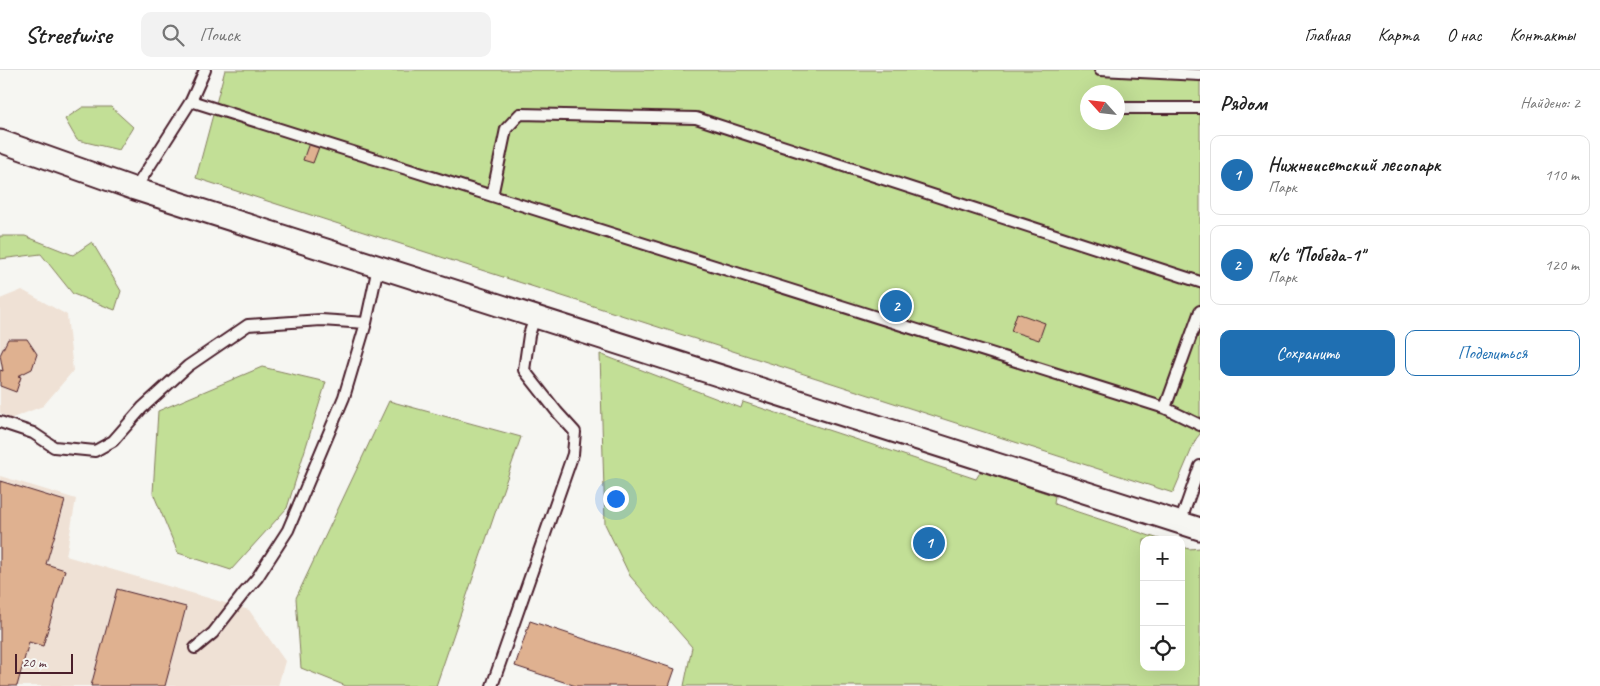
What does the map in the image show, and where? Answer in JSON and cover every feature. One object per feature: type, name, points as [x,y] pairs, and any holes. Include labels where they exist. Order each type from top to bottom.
[{"type":"street","points":[[0,141],[135,189],[1200,529]]},
{"type":"lane","points":[[135,189],[191,101],[205,70]]},
{"type":"lane","points":[[1100,70],[1200,75]]},
{"type":"lane","points":[[191,101],[1165,408],[1200,425]]},
{"type":"lane","points":[[1125,108],[1200,108]]},
{"type":"lane","points":[[492,196],[506,129],[520,114],[696,118],[1200,282]]},
{"type":"lane","points":[[195,648],[213,634],[244,592],[258,578],[288,530],[344,397],[366,324],[378,267]]},
{"type":"lane","points":[[1165,408],[1200,311]]},
{"type":"lane","points":[[492,686],[572,454],[575,432],[524,370],[529,335],[536,317]]},
{"type":"lane","points":[[0,422],[33,433],[54,447],[94,451],[113,441],[142,408],[188,366],[248,325],[321,320],[366,324]]},
{"type":"lane","points":[[1180,523],[1200,466]]},
{"type":"shaded area","points":[[22,290],[67,315],[73,371],[43,406],[10,419],[0,413],[0,299]]},
{"type":"shaded area","points":[[0,476],[76,499],[66,556],[249,610],[285,661],[278,686],[0,686]]},
{"type":"green space","points":[[225,70],[1200,70],[1200,434],[1196,439],[1173,493],[196,178]]},
{"type":"green space","points":[[83,107],[111,107],[133,127],[119,150],[77,140],[65,119]]},
{"type":"green space","points":[[0,236],[25,236],[73,255],[92,242],[121,291],[115,310],[73,294],[41,254],[0,259]]},
{"type":"green space","points":[[600,354],[741,408],[743,402],[976,479],[981,471],[1055,496],[1054,504],[1150,536],[1140,536],[1140,671],[1185,671],[1185,548],[1200,548],[1200,686],[684,686],[692,647],[630,576],[605,524]]},
{"type":"green space","points":[[262,367],[326,382],[287,508],[231,570],[178,553],[153,493],[158,411]]},
{"type":"green space","points":[[389,401],[521,437],[436,686],[346,686],[301,668],[296,598]]},
{"type":"building","points":[[309,143],[319,147],[313,163],[303,160]]},
{"type":"building","points":[[1017,313],[1045,323],[1039,340],[1011,331]]},
{"type":"building","points":[[8,339],[27,339],[37,354],[32,369],[18,376],[21,377],[16,392],[0,386],[0,370],[3,371],[0,355]]},
{"type":"building","points":[[0,481],[65,501],[46,564],[65,570],[43,646],[29,642],[17,686],[0,686]]},
{"type":"building","points":[[117,589],[186,607],[165,686],[91,686]]},
{"type":"building","points":[[530,621],[675,669],[669,686],[576,686],[515,666]]},
{"type":"place","name":"к/с \"Победа-1\"","points":[[896,306]]},
{"type":"place","name":"Нижнеисетский лесопарк","points":[[929,543]]}]
